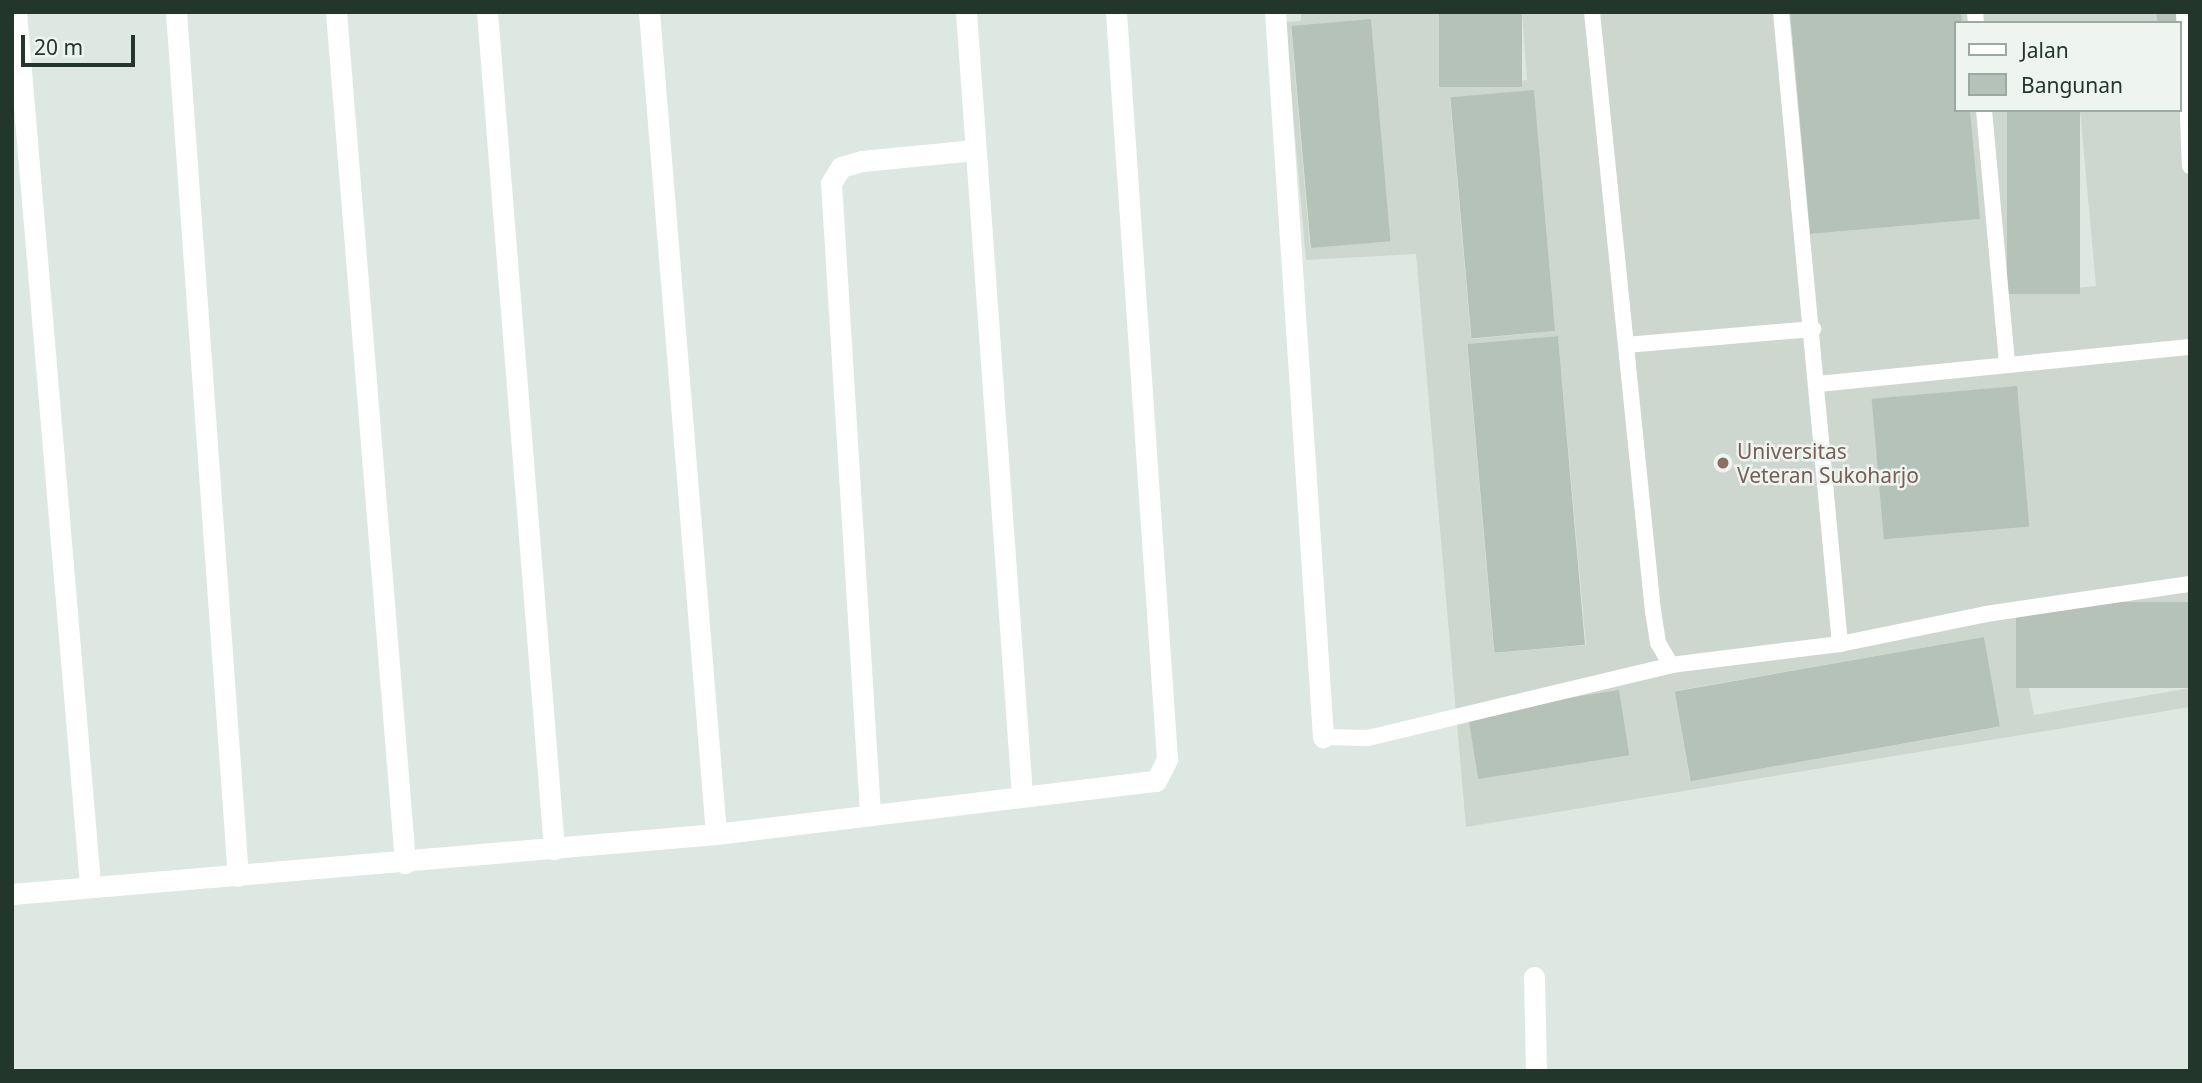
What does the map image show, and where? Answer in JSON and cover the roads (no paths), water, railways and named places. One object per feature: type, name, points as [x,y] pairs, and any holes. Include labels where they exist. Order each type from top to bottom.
[{"type":"street","points":[[16,12],[90,885]]},
{"type":"street","points":[[176,12],[238,876]]},
{"type":"street","points":[[336,12],[405,863]]},
{"type":"street","points":[[487,12],[554,849]]},
{"type":"street","points":[[649,12],[716,834]]},
{"type":"street","points":[[965,12],[1022,795]]},
{"type":"street","points":[[12,894],[90,885],[405,863],[716,834],[870,813],[1156,781],[1167,759],[1116,12]]},
{"type":"street","points":[[1275,12],[1323,737]]},
{"type":"street","points":[[870,813],[831,183],[841,167],[862,161],[974,150]]},
{"type":"street","points":[[1534,978],[1536,1071]]},
{"type":"lane","points":[[1592,12],[1658,643],[1671,665]]},
{"type":"lane","points":[[1781,12],[1813,329],[1840,644]]},
{"type":"lane","points":[[2184,12],[2190,166]]},
{"type":"lane","points":[[1984,112],[2007,361]]},
{"type":"lane","points":[[1626,345],[1813,329]]},
{"type":"lane","points":[[1818,384],[2007,361],[2190,347]]},
{"type":"lane","points":[[1323,737],[1368,738],[1671,665],[1840,644],[1986,614],[2190,584]]},
{"type":"place","name":"Universitas Veteran Sukoharjo","points":[[1723,463]]}]
